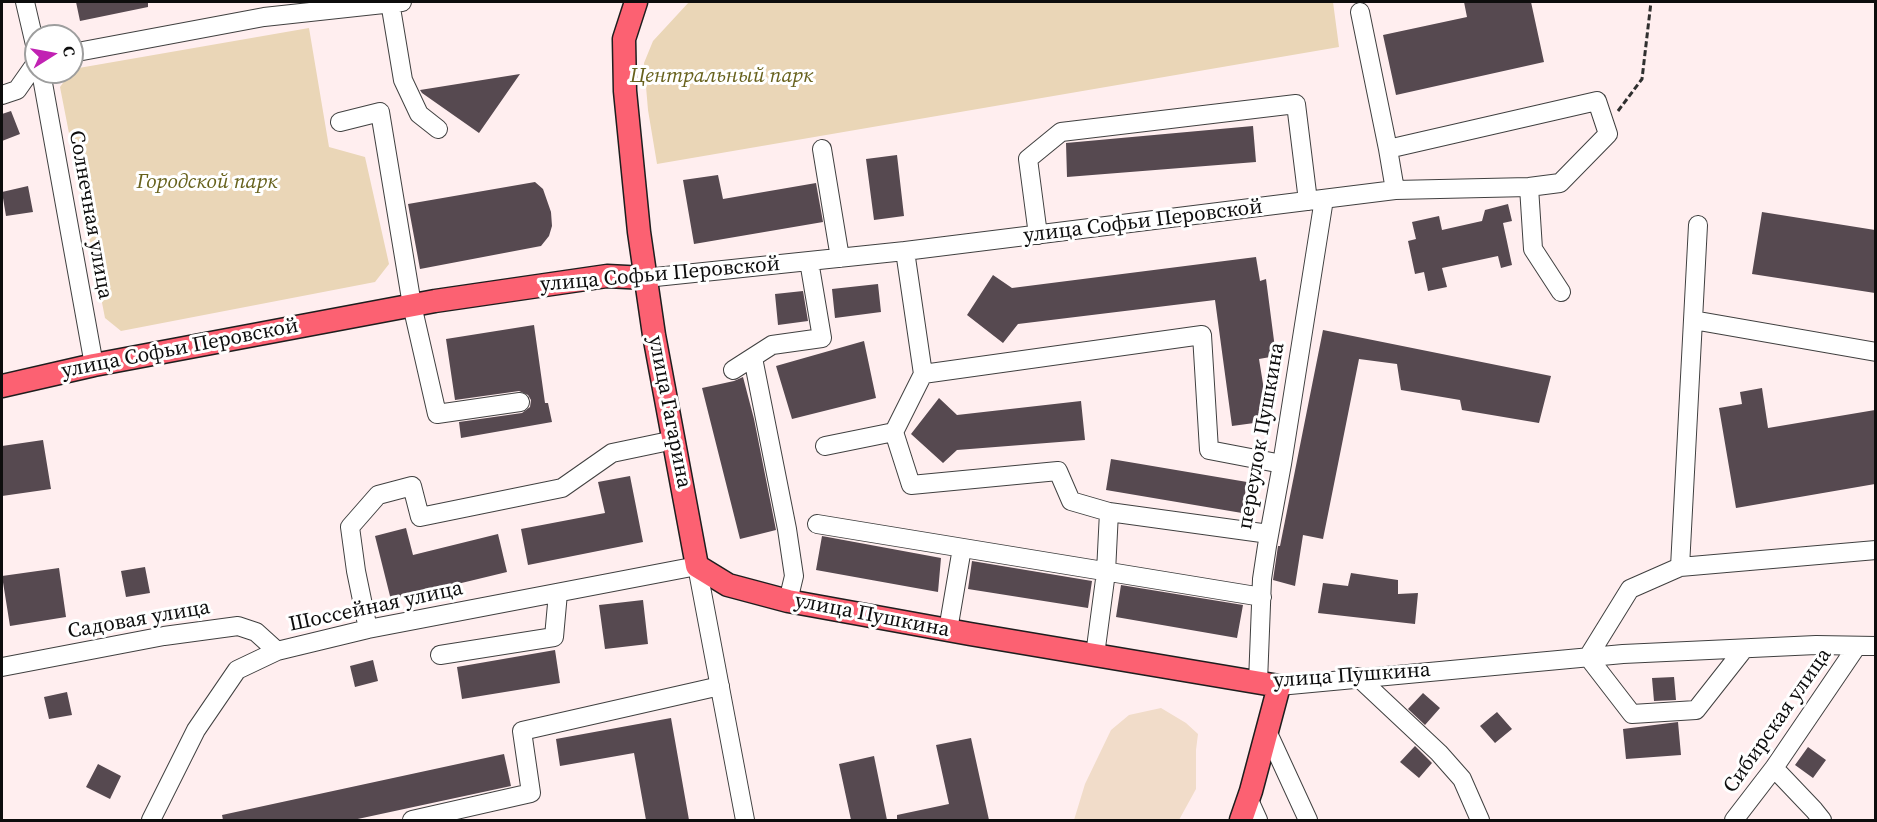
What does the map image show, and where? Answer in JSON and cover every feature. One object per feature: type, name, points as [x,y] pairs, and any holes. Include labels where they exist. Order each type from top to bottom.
[{"type":"main road","name":"улица Гагарина","points":[[636,2],[624,39],[625,91],[639,232],[654,335],[698,566]]},
{"type":"main road","name":"улица Софьи Перовской","points":[[2,386],[94,365],[412,305],[607,276],[646,278]]},
{"type":"main road","name":"улица Пушкина","points":[[698,566],[728,585],[788,601],[1268,684]]},
{"type":"main road","points":[[1241,820],[1267,731],[1268,684]]},
{"type":"street","points":[[25,2],[30,24]]},
{"type":"street","points":[[390,2],[403,80],[419,114],[438,129]]},
{"type":"street","points":[[84,50],[262,9],[402,2]]},
{"type":"street","points":[[1360,12],[1395,190]]},
{"type":"street","points":[[2,95],[17,90],[24,80]]},
{"type":"street","name":"Солнечная улица","points":[[43,84],[94,365]]},
{"type":"street","name":"улица Софьи Перовской","points":[[646,278],[905,251],[1395,190],[1529,187],[1560,183],[1608,134],[1597,101],[1388,149]]},
{"type":"street","name":"переулок Пушкина","points":[[1038,235],[1028,159],[1061,132],[1296,104],[1316,200],[1282,464],[1269,534],[1262,597],[1268,684]]},
{"type":"street","points":[[340,122],[380,112],[412,305],[437,414],[519,402]]},
{"type":"street","points":[[822,150],[840,258]]},
{"type":"street","points":[[1529,187],[1533,249],[1561,292]]},
{"type":"street","points":[[1680,567],[1698,225]]},
{"type":"street","points":[[905,251],[923,374],[894,432],[911,485],[1058,471],[1071,501],[1110,512],[1269,534]]},
{"type":"street","points":[[733,370],[772,345],[822,338],[809,261]]},
{"type":"street","points":[[1693,320],[1875,352]]},
{"type":"street","points":[[923,374],[1202,335],[1209,450],[1282,464]]},
{"type":"street","points":[[753,358],[794,576],[788,601]]},
{"type":"street","points":[[825,446],[894,432]]},
{"type":"street","points":[[368,629],[350,527],[378,495],[412,486],[420,517],[562,488],[612,453],[674,440]]},
{"type":"street","points":[[1095,655],[1106,572],[1110,512]]},
{"type":"street","points":[[817,524],[1262,597]]},
{"type":"street","points":[[948,630],[962,548]]},
{"type":"street","points":[[1744,649],[1696,710],[1632,714],[1588,657],[1630,589],[1680,567],[1875,550]]},
{"type":"street","name":"Шоссейная улица","points":[[151,820],[196,730],[237,670],[278,651],[368,629],[698,566]]},
{"type":"street","name":"улица Гагарина","points":[[698,566],[745,820]]},
{"type":"street","points":[[440,655],[554,637],[558,593]]},
{"type":"street","name":"Садовая улица","points":[[2,668],[164,636],[238,626],[256,632],[278,651]]},
{"type":"street","name":"улица Пушкина","points":[[1268,684],[1588,657],[1816,645],[1866,646]]},
{"type":"street","name":"Сибирская улица","points":[[1734,820],[1866,646]]},
{"type":"street","points":[[1358,677],[1439,753],[1462,779],[1480,820]]},
{"type":"street","points":[[412,820],[531,793],[522,731],[720,686]]},
{"type":"street","points":[[1267,731],[1308,820]]},
{"type":"street","points":[[1774,768],[1822,820]]},
{"type":"street","points":[[1248,798],[1258,820]]},
{"type":"green space","name":"Центральный парк","points":[[689,2],[1333,2],[1339,47],[657,164],[648,110],[644,63],[653,41]]},
{"type":"green space","name":"Городской парк","points":[[309,28],[329,147],[365,157],[389,264],[375,282],[121,331],[105,318],[60,87],[62,84],[84,84],[84,67]]},
{"type":"shaded area","points":[[1161,708],[1186,723],[1198,734],[1196,789],[1179,820],[1074,820],[1085,784],[1111,730],[1129,715]]},
{"type":"building","points":[[76,2],[148,2],[148,7],[80,21]]},
{"type":"building","points":[[1464,2],[1531,2],[1544,62],[1396,95],[1383,35],[1467,17]]},
{"type":"building","points":[[520,74],[479,133],[420,90]]},
{"type":"building","points":[[11,111],[20,134],[2,141],[2,114]]},
{"type":"building","points":[[1253,126],[1256,162],[1067,177],[1066,143]]},
{"type":"building","points":[[897,155],[904,216],[874,220],[866,159]]},
{"type":"building","points":[[718,175],[723,199],[816,183],[823,222],[694,244],[683,180]]},
{"type":"building","points":[[535,182],[543,189],[551,212],[552,226],[549,236],[541,246],[420,269],[408,204]]},
{"type":"building","points":[[28,186],[33,212],[6,216],[2,192]]},
{"type":"building","points":[[1508,204],[1512,221],[1503,223],[1512,265],[1501,268],[1498,256],[1442,268],[1447,287],[1428,291],[1424,272],[1415,274],[1408,241],[1416,239],[1412,222],[1439,216],[1442,230],[1482,221],[1485,210]]},
{"type":"building","points":[[1762,212],[1875,230],[1875,293],[1752,274]]},
{"type":"building","points":[[1256,257],[1260,281],[1266,279],[1276,356],[1259,359],[1269,421],[1232,426],[1215,300],[1018,324],[1003,343],[967,315],[993,275],[1012,288]]},
{"type":"building","points":[[878,284],[881,312],[835,318],[832,289]]},
{"type":"building","points":[[803,291],[808,321],[778,325],[775,294]]},
{"type":"building","points":[[534,325],[545,403],[548,403],[552,422],[461,438],[459,422],[522,413],[530,407],[531,400],[528,395],[519,391],[455,400],[446,339]]},
{"type":"building","points":[[1323,330],[1551,376],[1539,423],[1462,410],[1460,400],[1401,390],[1397,364],[1359,359],[1323,539],[1303,535],[1295,586],[1273,580]]},
{"type":"building","points":[[864,341],[876,398],[792,419],[776,366]]},
{"type":"building","points":[[743,377],[754,419],[776,530],[740,539],[702,388]]},
{"type":"building","points":[[1762,388],[1768,428],[1875,410],[1875,484],[1736,508],[1719,408],[1742,404],[1740,392]]},
{"type":"building","points":[[939,398],[957,415],[1081,401],[1085,440],[957,450],[943,463],[911,434]]},
{"type":"building","points":[[43,440],[51,489],[2,496],[2,446]]},
{"type":"building","points":[[1111,459],[1247,482],[1242,513],[1106,490]]},
{"type":"building","points":[[630,476],[643,542],[528,565],[521,529],[605,513],[598,482]]},
{"type":"building","points":[[406,528],[413,555],[498,534],[507,572],[391,600],[375,536]]},
{"type":"building","points":[[822,536],[941,558],[938,592],[816,570]]},
{"type":"building","points":[[972,561],[1092,581],[1088,608],[968,589]]},
{"type":"building","points":[[145,567],[150,593],[126,597],[121,571]]},
{"type":"building","points":[[59,568],[66,617],[10,626],[2,576]]},
{"type":"building","points":[[1351,573],[1398,580],[1398,594],[1418,593],[1415,624],[1318,613],[1323,583],[1348,586]]},
{"type":"building","points":[[1121,585],[1243,605],[1237,638],[1116,617]]},
{"type":"building","points":[[643,600],[648,644],[605,649],[599,605]]},
{"type":"building","points":[[555,650],[560,683],[462,699],[457,667]]},
{"type":"building","points":[[373,660],[378,681],[355,687],[350,666]]},
{"type":"building","points":[[1674,677],[1676,700],[1654,701],[1652,678]]},
{"type":"building","points":[[67,692],[72,715],[49,719],[44,697]]},
{"type":"building","points":[[1423,693],[1440,708],[1425,725],[1408,709]]},
{"type":"building","points":[[1497,712],[1512,729],[1495,743],[1480,726]]},
{"type":"building","points":[[671,718],[689,820],[646,820],[634,753],[560,766],[556,739]]},
{"type":"building","points":[[1678,722],[1681,755],[1626,759],[1623,729]]},
{"type":"building","points":[[971,738],[989,820],[897,820],[897,815],[949,804],[936,745]]},
{"type":"building","points":[[1415,746],[1432,763],[1419,778],[1400,762]]},
{"type":"building","points":[[1808,747],[1826,760],[1813,778],[1795,765]]},
{"type":"building","points":[[504,754],[511,786],[353,820],[223,820],[222,815]]},
{"type":"building","points":[[874,756],[887,820],[851,820],[839,764]]},
{"type":"building","points":[[98,764],[121,776],[110,799],[86,787]]}]
